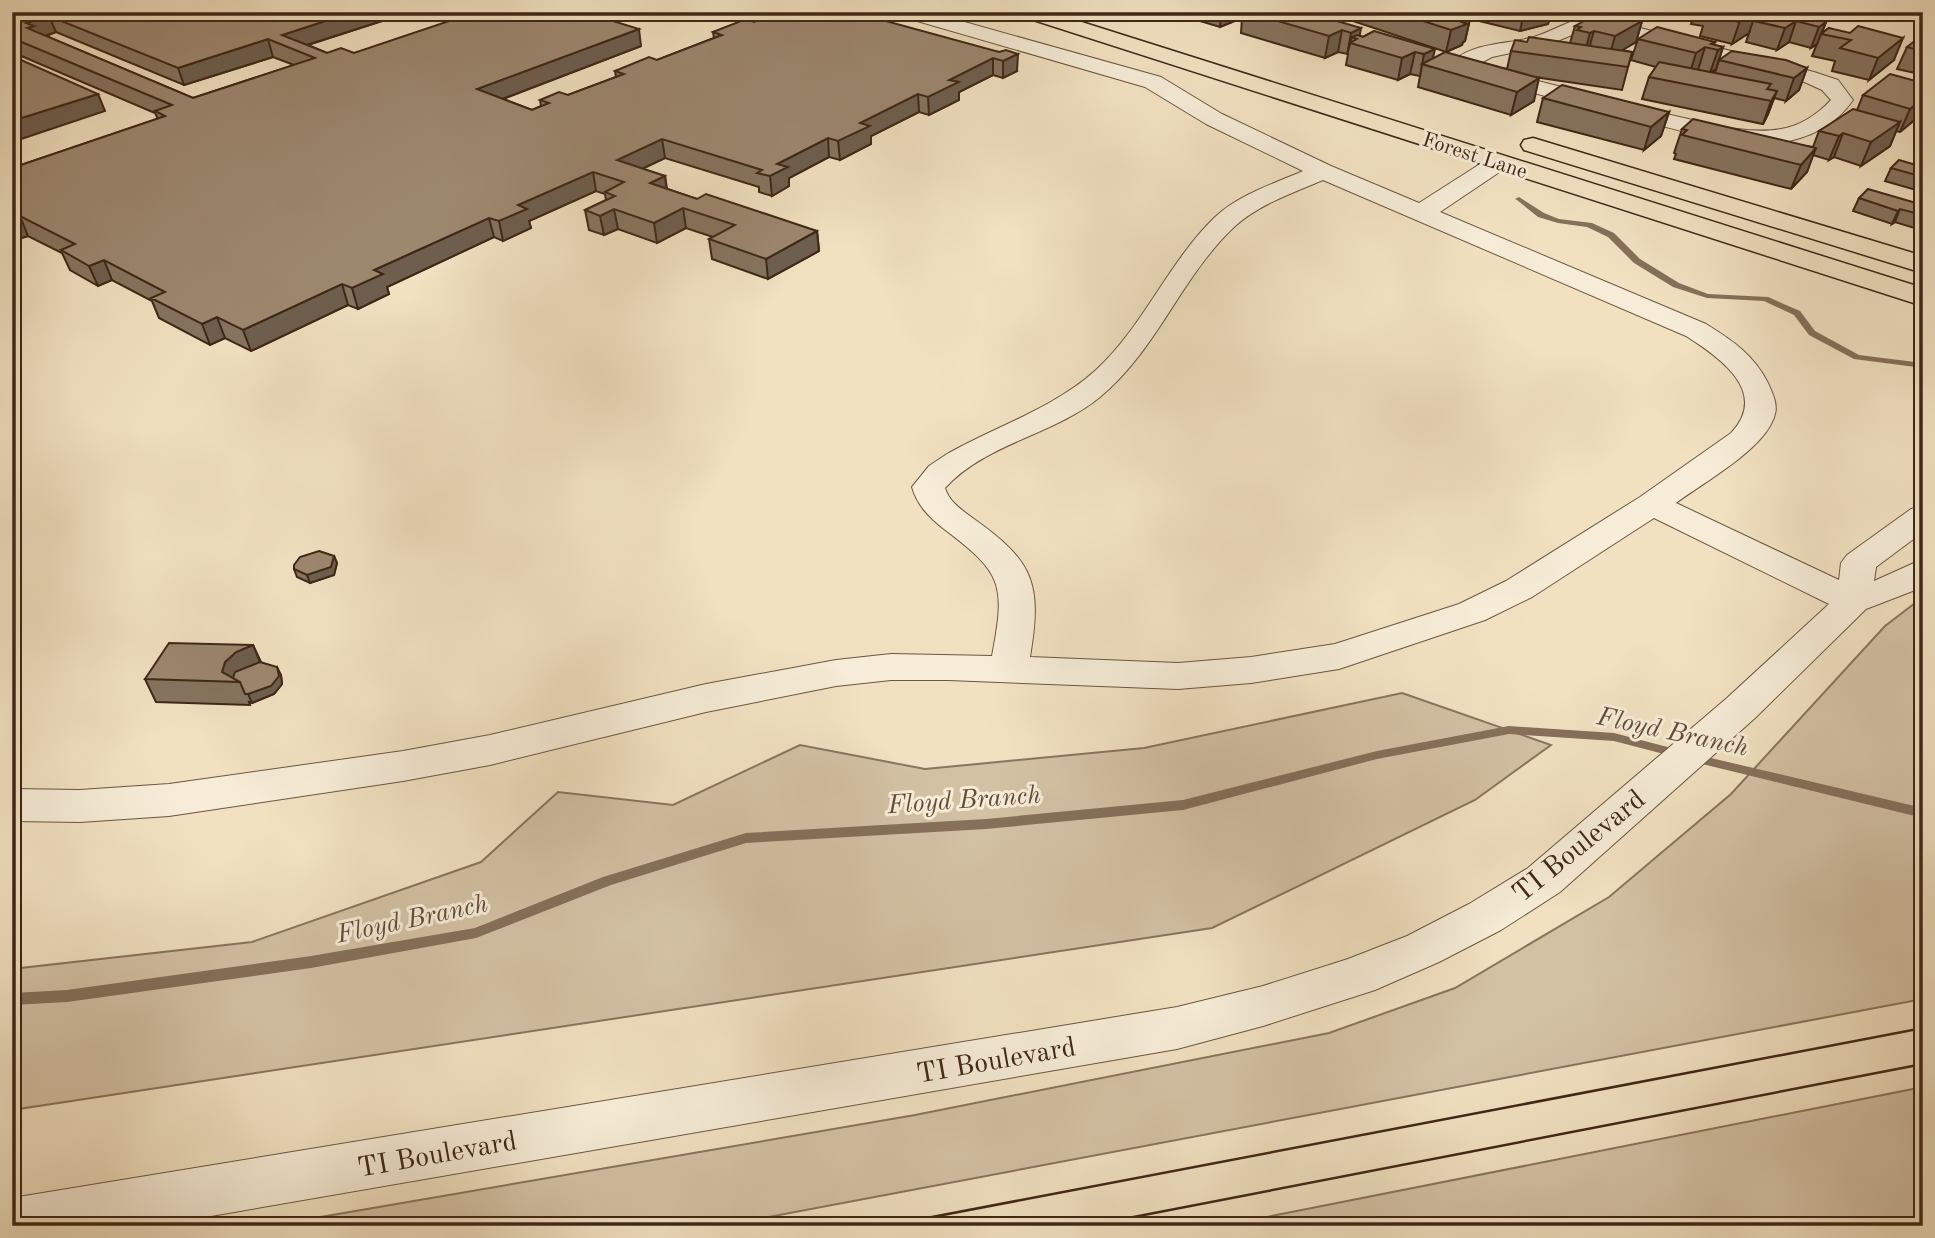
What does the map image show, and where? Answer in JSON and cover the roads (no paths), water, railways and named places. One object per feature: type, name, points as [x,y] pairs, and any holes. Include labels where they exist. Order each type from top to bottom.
[{"type":"main road","name":"Forest Lane","points":[[1028,12],[1923,297]]},
{"type":"main road","name":"Forest Lane","points":[[1499,162],[1524,142],[1923,265]]},
{"type":"street","points":[[12,806],[80,806],[169,800],[403,766],[490,750],[706,698],[836,673],[901,667],[1178,676],[1251,670],[1339,656],[1484,606],[1541,576],[1732,448],[1755,426],[1761,411],[1760,402],[1747,371],[1727,350],[1696,330],[1323,172],[1214,119],[1153,82],[907,12]]},
{"type":"street","points":[[1435,62],[1644,116],[1733,135],[1777,136],[1801,131],[1835,111],[1842,100],[1829,85],[1807,76],[1553,12]]},
{"type":"street","points":[[1457,68],[1469,58],[1494,49],[1533,43],[1590,21]]},
{"type":"street","points":[[1421,214],[1499,162]]},
{"type":"street","points":[[1009,669],[1018,611],[1011,571],[1002,556],[987,542],[938,508],[932,501],[929,487],[946,467],[1051,416],[1089,391],[1127,352],[1224,224],[1256,201],[1323,172]]},
{"type":"street","points":[[1652,504],[1853,601],[1859,563],[1923,516]]},
{"type":"street","name":"TI Boulevard","points":[[12,1224],[1177,1028],[1263,1006],[1358,976],[1423,949],[1485,918],[1532,888],[1741,708],[1853,601],[1908,581],[1923,570]]},
{"type":"waterway","points":[[1519,199],[1541,215],[1558,221],[1589,225],[1611,235],[1637,261],[1676,285],[1707,296],[1765,299],[1797,313],[1812,333],[1857,357],[1923,366]]},
{"type":"waterway","name":"Floyd Branch","points":[[12,999],[67,996],[311,962],[476,933],[607,881],[746,838],[986,824],[1183,805],[1377,755],[1509,730],[1614,737],[1679,754]]},
{"type":"waterway","name":"Floyd Branch","points":[[1694,758],[1923,813]]},
{"type":"tram line","points":[[885,1226],[1923,1028]]},
{"type":"tram line","points":[[1087,1226],[1923,1064]]}]
